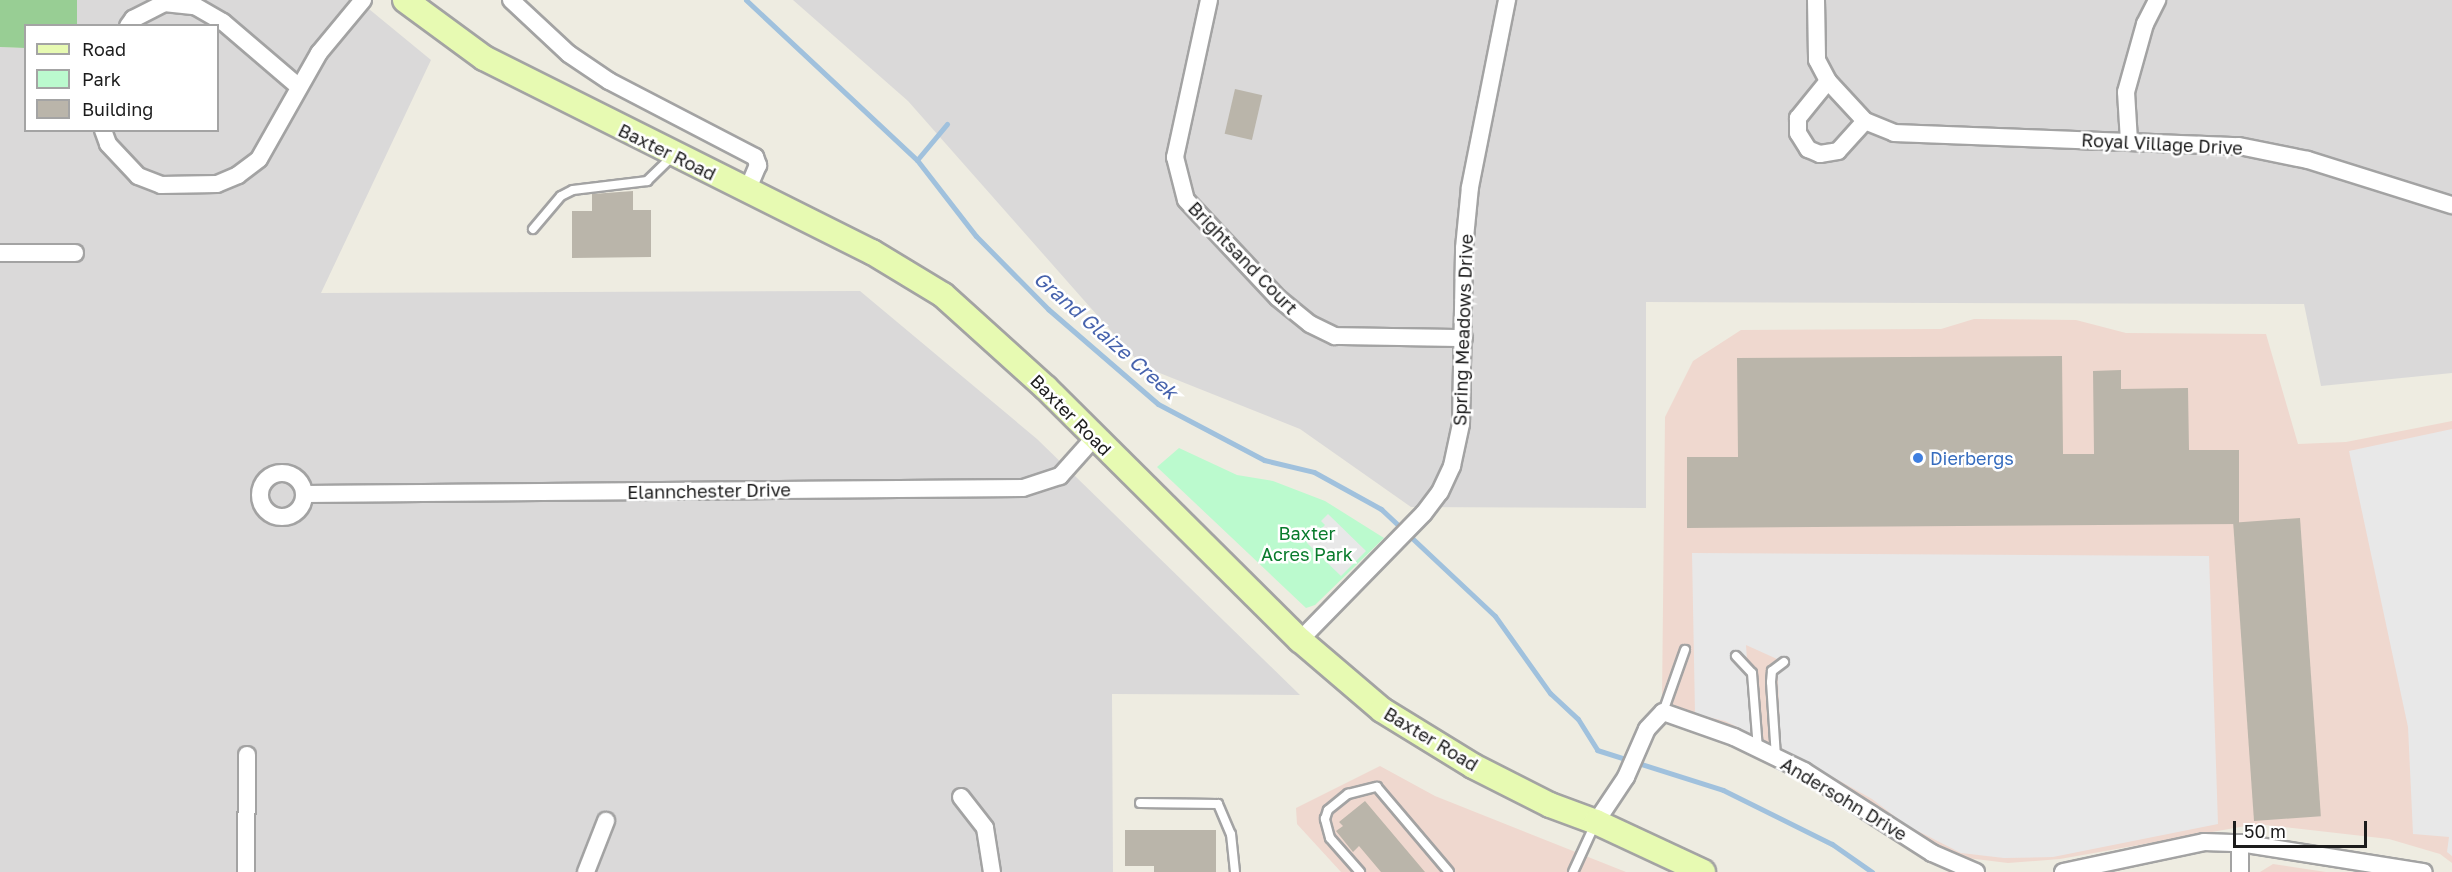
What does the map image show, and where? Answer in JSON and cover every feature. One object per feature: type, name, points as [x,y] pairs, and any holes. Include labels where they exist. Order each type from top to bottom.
[{"type":"main road","name":"Baxter Road","points":[[405,0],[484,58],[674,156],[872,252],[943,295],[1046,388],[1300,640],[1382,710],[1473,766],[1551,805],[1596,822],[1703,872]]},
{"type":"street","points":[[104,132],[108,144],[138,176],[161,185],[217,184],[238,175],[259,159],[298,86],[363,0]]},
{"type":"street","points":[[511,0],[569,54],[609,81],[755,157],[758,165],[747,191]]},
{"type":"street","name":"Brightsand Court","points":[[1209,0],[1175,157],[1186,200],[1278,298],[1310,324],[1335,336],[1464,338]]},
{"type":"street","name":"Spring Meadows Drive","points":[[1300,640],[1424,513],[1440,492],[1457,448],[1464,338],[1464,248],[1470,186],[1508,0]]},
{"type":"street","name":"Royal Village Drive","points":[[1816,0],[1817,60],[1828,81],[1865,121],[1894,133],[2239,146],[2289,155],[2452,205]]},
{"type":"street","points":[[2129,141],[2126,92],[2145,24],[2157,0]]},
{"type":"street","points":[[129,24],[133,19],[164,3],[195,6],[223,22],[298,86]]},
{"type":"street","points":[[1828,81],[1798,118],[1798,133],[1808,149],[1820,154],[1838,151],[1865,121]]},
{"type":"street","points":[[0,253],[75,253]]},
{"type":"street","name":"Elannchester Drive","points":[[305,494],[1023,488],[1060,476],[1094,438]]},
{"type":"street","points":[[1596,822],[1626,777],[1647,729],[1663,712]]},
{"type":"street","name":"Andersohn Drive","points":[[1663,712],[1776,758],[1833,789],[1932,853],[1976,872]]},
{"type":"street","points":[[246,872],[247,754]]},
{"type":"street","points":[[961,797],[985,828],[992,872]]},
{"type":"street","points":[[586,872],[606,821]]},
{"type":"street","points":[[2063,872],[2204,842],[2240,843],[2348,865],[2424,872]]},
{"type":"street","points":[[2240,843],[2240,872]]},
{"type":"lane","points":[[533,229],[561,196],[573,190],[647,181],[674,156]]},
{"type":"lane","points":[[1663,712],[1685,650]]},
{"type":"lane","points":[[1737,656],[1752,673],[1758,749]]},
{"type":"lane","points":[[1776,758],[1770,682],[1772,671],[1784,662]]},
{"type":"lane","points":[[1360,872],[1330,838],[1325,819],[1335,802],[1348,794],[1377,787],[1449,872]]},
{"type":"lane","points":[[1140,803],[1218,804],[1231,834],[1235,872]]},
{"type":"lane","points":[[1572,872],[1596,822]]},
{"type":"shaded area","points":[[77,0],[358,0],[431,60],[321,293],[860,291],[1037,439],[1300,695],[1112,694],[1113,872],[0,872],[0,47],[24,48],[24,132],[219,132],[219,24],[77,24]]},
{"type":"shaded area","points":[[793,0],[2452,0],[2452,373],[2321,386],[2304,304],[1646,302],[1646,508],[1411,507],[1300,429],[1142,366],[908,101]]},
{"type":"shaded area","points":[[1974,319],[2076,320],[2126,333],[2266,334],[2298,444],[2346,442],[2452,421],[2452,863],[2440,854],[2389,839],[2257,824],[2060,859],[2008,863],[1959,857],[1904,830],[1870,802],[1827,777],[1723,724],[1695,717],[1662,699],[1665,417],[1693,361],[1741,330],[1941,329]]},
{"type":"shaded area","points":[[2452,429],[2452,856],[2447,852],[2449,837],[2413,834],[2408,727],[2349,451]]},
{"type":"shaded area","points":[[1328,514],[1366,551],[1341,576],[1307,543],[1325,525],[1321,521]]},
{"type":"shaded area","points":[[1692,553],[2209,556],[2218,824],[2053,857],[2004,858],[1961,853],[1906,825],[1872,799],[1781,748],[1777,659],[1746,645],[1752,734],[1725,721],[1695,714]]},
{"type":"shaded area","points":[[1380,766],[1435,796],[1626,872],[1341,872],[1297,824],[1296,808]]},
{"type":"shaded area","points":[[2273,864],[2326,872],[2260,872]]},
{"type":"green space","points":[[0,0],[77,0],[77,24],[24,24],[24,48],[0,47]]},
{"type":"green space","name":"Baxter Acres Park","points":[[1179,448],[1237,475],[1273,481],[1325,501],[1384,538],[1315,605],[1306,608],[1157,467]]},
{"type":"building","points":[[1235,89],[1262,95],[1252,140],[1225,134]]},
{"type":"building","points":[[633,191],[633,210],[651,210],[651,257],[572,258],[572,211],[592,211],[592,194]]},
{"type":"building","points":[[2062,356],[2063,454],[2094,454],[2093,371],[2121,370],[2121,389],[2188,388],[2189,450],[2239,450],[2239,524],[1687,528],[1687,457],[1738,457],[1737,358]]},
{"type":"building","points":[[2300,518],[2321,816],[2254,821],[2233,523]]},
{"type":"building","points":[[1365,801],[1425,872],[1381,872],[1359,846],[1353,852],[1336,831],[1343,826],[1339,822]]},
{"type":"building","points":[[1125,830],[1216,830],[1216,872],[1154,872],[1154,866],[1125,866]]},
{"type":"waterway","name":"Grand Glaize Creek","points":[[746,0],[917,160],[976,236],[1048,309],[1158,404],[1264,460],[1314,472],[1381,509],[1495,616],[1550,693],[1578,719],[1597,750],[1723,790],[1832,844],[1872,872]]},
{"type":"waterway","points":[[917,160],[947,124]]},
{"type":"place","name":"Dierbergs","points":[[1918,458]]}]
